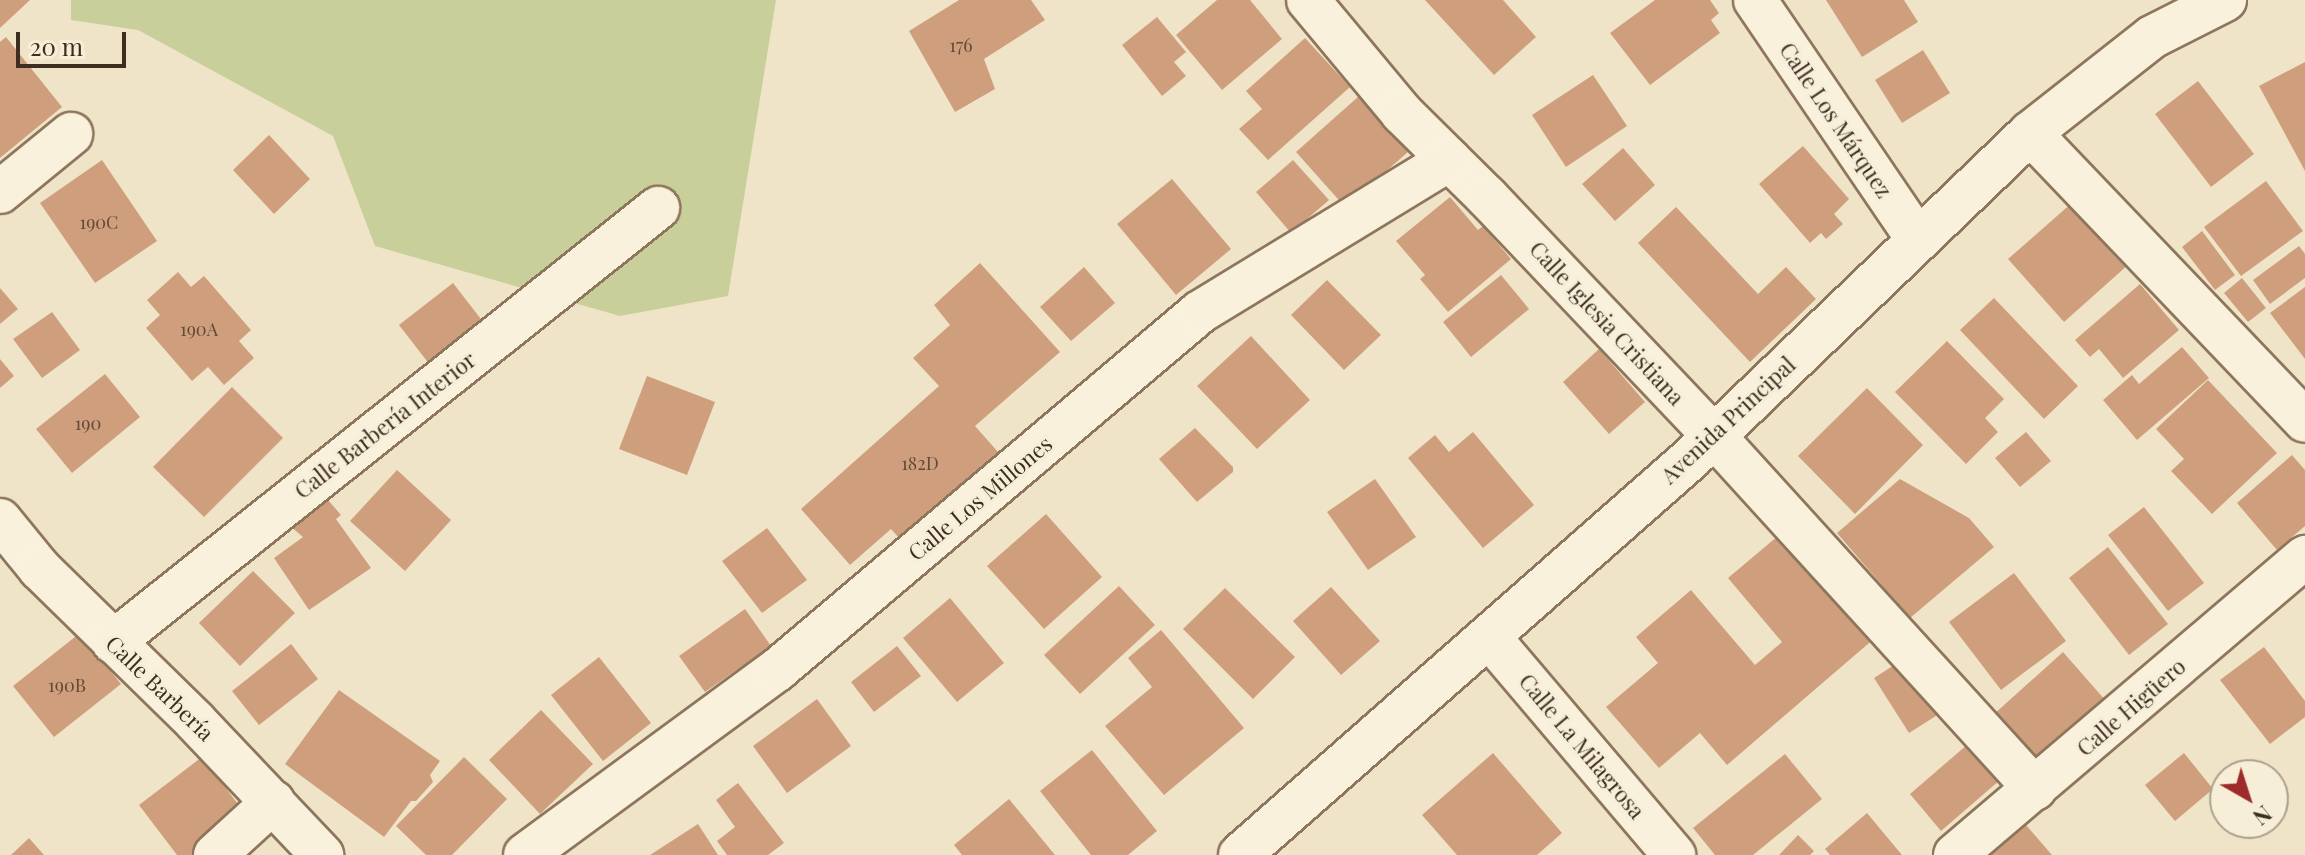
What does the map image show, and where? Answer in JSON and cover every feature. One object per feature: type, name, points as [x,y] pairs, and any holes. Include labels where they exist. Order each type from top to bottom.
[{"type":"street","name":"Calle Iglesia Cristiana","points":[[1308,0],[1402,113],[1714,436],[2035,789]]},
{"type":"street","name":"Calle Los Márquez","points":[[1755,0],[1918,240]]},
{"type":"street","name":"Avenida Principal","points":[[1240,855],[1490,638],[1714,436],[2030,133],[2152,37],[2225,0]]},
{"type":"street","points":[[2030,133],[2305,421]]},
{"type":"street","points":[[0,192],[71,134]]},
{"type":"street","name":"Calle Los Millones","points":[[525,855],[777,670],[1200,312],[1449,160]]},
{"type":"street","name":"Calle Barbería Interior","points":[[113,642],[658,208]]},
{"type":"street","name":"Calle Barbería","points":[[0,520],[20,567],[113,642],[322,855]]},
{"type":"street","name":"Calle Higüero","points":[[1955,855],[2305,557]]},
{"type":"street","name":"Calle La Milagrosa","points":[[1490,638],[1674,855]]},
{"type":"street","points":[[215,855],[273,802]]},
{"type":"green space","points":[[71,0],[776,0],[728,296],[620,316],[375,246],[333,136],[138,30],[71,20]]},
{"type":"building","points":[[0,0],[30,0],[0,28]]},
{"type":"building","points":[[959,0],[1031,0],[1045,20],[984,59],[995,89],[955,112],[909,31]]},
{"type":"building","points":[[1217,0],[1250,0],[1282,39],[1222,90],[1176,35]]},
{"type":"building","points":[[1425,0],[1503,0],[1536,37],[1494,75]]},
{"type":"building","points":[[1655,0],[1710,0],[1719,13],[1711,20],[1720,33],[1650,85],[1610,33]]},
{"type":"building","points":[[1826,0],[1904,0],[1918,22],[1862,57]]},
{"type":"building","points":[[1157,17],[1186,52],[1174,62],[1186,76],[1162,96],[1122,45]]},
{"type":"building","points":[[6,37],[62,107],[0,158],[0,42]]},
{"type":"building","points":[[1305,38],[1350,87],[1268,160],[1239,129],[1262,109],[1246,91]]},
{"type":"building","points":[[1923,50],[1950,93],[1902,123],[1875,80]]},
{"type":"building","points":[[2305,62],[2305,171],[2259,86]]},
{"type":"building","points":[[1593,75],[1627,126],[1566,167],[1532,115]]},
{"type":"building","points":[[2198,81],[2254,154],[2211,187],[2155,114]]},
{"type":"building","points":[[1359,96],[1408,152],[1345,207],[1296,152]]},
{"type":"building","points":[[269,135],[310,179],[274,214],[233,170]]},
{"type":"building","points":[[1803,146],[1849,199],[1834,214],[1843,224],[1826,239],[1821,233],[1810,243],[1759,184]]},
{"type":"building","points":[[1623,148],[1655,185],[1615,221],[1582,184]]},
{"type":"building","points":[[102,160],[157,241],[95,283],[40,203]]},
{"type":"building","points":[[1293,160],[1329,200],[1291,233],[1256,192]]},
{"type":"building","points":[[1172,179],[1231,249],[1176,295],[1117,224]]},
{"type":"building","points":[[2266,181],[2303,231],[2241,276],[2204,227]]},
{"type":"building","points":[[1450,197],[1478,230],[1483,226],[1511,259],[1448,312],[1420,279],[1425,275],[1396,241]]},
{"type":"building","points":[[2074,201],[2129,264],[2064,322],[2008,259]]},
{"type":"building","points":[[1676,207],[1758,294],[1786,267],[1816,299],[1750,362],[1638,243]]},
{"type":"building","points":[[2202,231],[2235,275],[2215,290],[2182,247]]},
{"type":"building","points":[[2299,246],[2305,254],[2305,278],[2270,304],[2253,280]]},
{"type":"building","points":[[980,263],[1060,352],[975,426],[998,452],[900,539],[891,529],[850,565],[801,509],[939,386],[913,358],[950,325],[934,305]]},
{"type":"building","points":[[1084,267],[1115,303],[1071,341],[1040,307]]},
{"type":"building","points":[[178,272],[191,287],[204,276],[251,330],[239,341],[254,358],[224,385],[208,367],[192,381],[146,328],[160,315],[147,300]]},
{"type":"building","points":[[1501,275],[1529,309],[1471,357],[1443,322]]},
{"type":"building","points":[[2242,278],[2266,308],[2248,322],[2224,293]]},
{"type":"building","points":[[1327,280],[1381,335],[1344,370],[1291,315]]},
{"type":"building","points":[[453,283],[491,332],[437,374],[399,325]]},
{"type":"building","points":[[2140,284],[2179,330],[2123,378],[2099,349],[2090,357],[2075,340]]},
{"type":"building","points":[[2305,287],[2305,359],[2270,313]]},
{"type":"building","points":[[0,288],[18,309],[0,324]]},
{"type":"building","points":[[1994,298],[2078,386],[2044,419],[1960,330]]},
{"type":"building","points":[[52,312],[80,350],[42,378],[13,339]]},
{"type":"building","points":[[1251,336],[1310,400],[1257,449],[1197,386]]},
{"type":"building","points":[[1947,341],[2004,399],[1985,418],[1998,432],[1966,464],[1895,392]]},
{"type":"building","points":[[2182,347],[2209,378],[2137,440],[2103,400],[2132,375],[2139,384]]},
{"type":"building","points":[[1599,349],[1645,402],[1609,434],[1563,382]]},
{"type":"building","points":[[0,359],[14,376],[0,388]]},
{"type":"building","points":[[105,374],[140,417],[72,473],[36,429]]},
{"type":"building","points":[[647,376],[715,402],[687,475],[619,449]]},
{"type":"building","points":[[2208,380],[2277,453],[2212,514],[2171,471],[2184,459],[2156,429]]},
{"type":"building","points":[[232,387],[283,438],[204,517],[153,467]]},
{"type":"building","points":[[1867,388],[1923,445],[1855,514],[1798,456]]},
{"type":"building","points":[[1195,428],[1233,467],[1233,472],[1197,502],[1159,459]]},
{"type":"building","points":[[1473,432],[1534,505],[1483,548],[1408,458],[1435,435],[1449,452]]},
{"type":"building","points":[[2026,432],[2051,461],[2020,487],[1995,458]]},
{"type":"building","points":[[2292,455],[2305,470],[2305,526],[2277,550],[2237,503]]},
{"type":"building","points":[[397,470],[451,520],[405,571],[350,521]]},
{"type":"building","points":[[1375,479],[1416,537],[1368,570],[1327,512]]},
{"type":"building","points":[[1900,479],[1969,518],[1994,547],[1910,618],[1837,533]]},
{"type":"building","points":[[315,485],[341,515],[336,519],[371,568],[309,610],[274,558],[303,537],[290,526]]},
{"type":"building","points":[[2144,507],[2204,583],[2168,611],[2108,535]]},
{"type":"building","points":[[1046,514],[1102,577],[1044,629],[987,566]]},
{"type":"building","points":[[1792,524],[1883,631],[1727,765],[1700,733],[1659,768],[1606,707],[1658,663],[1636,637],[1691,590],[1755,665],[1782,642],[1728,578]]},
{"type":"building","points":[[767,528],[807,580],[762,613],[722,561]]},
{"type":"building","points":[[2108,547],[2168,624],[2129,655],[2069,578]]},
{"type":"building","points":[[253,571],[295,613],[240,666],[199,623]]},
{"type":"building","points":[[2014,573],[2066,641],[2001,690],[1949,622]]},
{"type":"building","points":[[1119,586],[1155,625],[1080,694],[1044,655]]},
{"type":"building","points":[[1331,587],[1380,641],[1341,675],[1293,621]]},
{"type":"building","points":[[1225,588],[1295,657],[1253,699],[1183,629]]},
{"type":"building","points":[[950,598],[1004,663],[957,702],[903,638]]},
{"type":"building","points":[[745,609],[771,646],[705,692],[679,656]]},
{"type":"building","points":[[1161,630],[1244,728],[1164,795],[1105,726],[1152,687],[1128,658]]},
{"type":"building","points":[[80,633],[121,684],[54,737],[13,686]]},
{"type":"building","points":[[291,644],[318,679],[259,725],[232,691]]},
{"type":"building","points":[[897,646],[921,676],[874,712],[851,682]]},
{"type":"building","points":[[2264,647],[2305,701],[2305,717],[2270,744],[2220,680]]},
{"type":"building","points":[[2063,652],[2106,701],[2038,764],[1993,715]]},
{"type":"building","points":[[599,657],[651,723],[603,761],[551,695]]},
{"type":"building","points":[[1905,658],[1939,714],[1909,733],[1874,678]]},
{"type":"building","points":[[339,690],[440,761],[430,775],[433,782],[416,801],[411,801],[384,837],[285,764]]},
{"type":"building","points":[[817,699],[851,746],[787,793],[753,746]]},
{"type":"building","points":[[541,710],[593,764],[540,814],[489,760]]},
{"type":"building","points":[[1968,744],[2000,780],[1941,831],[1910,794]]},
{"type":"building","points":[[1092,750],[1157,831],[1128,855],[1091,855],[1040,791]]},
{"type":"building","points":[[1493,753],[1562,833],[1537,855],[1457,855],[1422,815]]},
{"type":"building","points":[[2184,753],[2209,784],[2209,792],[2175,821],[2145,785]]},
{"type":"building","points":[[1785,754],[1822,799],[1753,855],[1715,855],[1693,828]]},
{"type":"building","points":[[202,757],[247,816],[195,855],[177,855],[139,805]]},
{"type":"building","points":[[464,757],[507,799],[452,855],[426,855],[396,826]]},
{"type":"building","points":[[738,783],[784,843],[768,855],[727,855],[717,841],[735,827],[716,800]]},
{"type":"building","points":[[1009,799],[1055,855],[962,855],[954,845]]},
{"type":"building","points":[[1867,813],[1902,855],[1830,855],[1825,849]]},
{"type":"building","points":[[698,824],[718,855],[650,855]]},
{"type":"building","points":[[2026,825],[2052,855],[1990,855]]},
{"type":"building","points":[[1798,835],[1814,851],[1810,855],[1779,855]]},
{"type":"building","points":[[29,838],[44,855],[11,855]]}]
